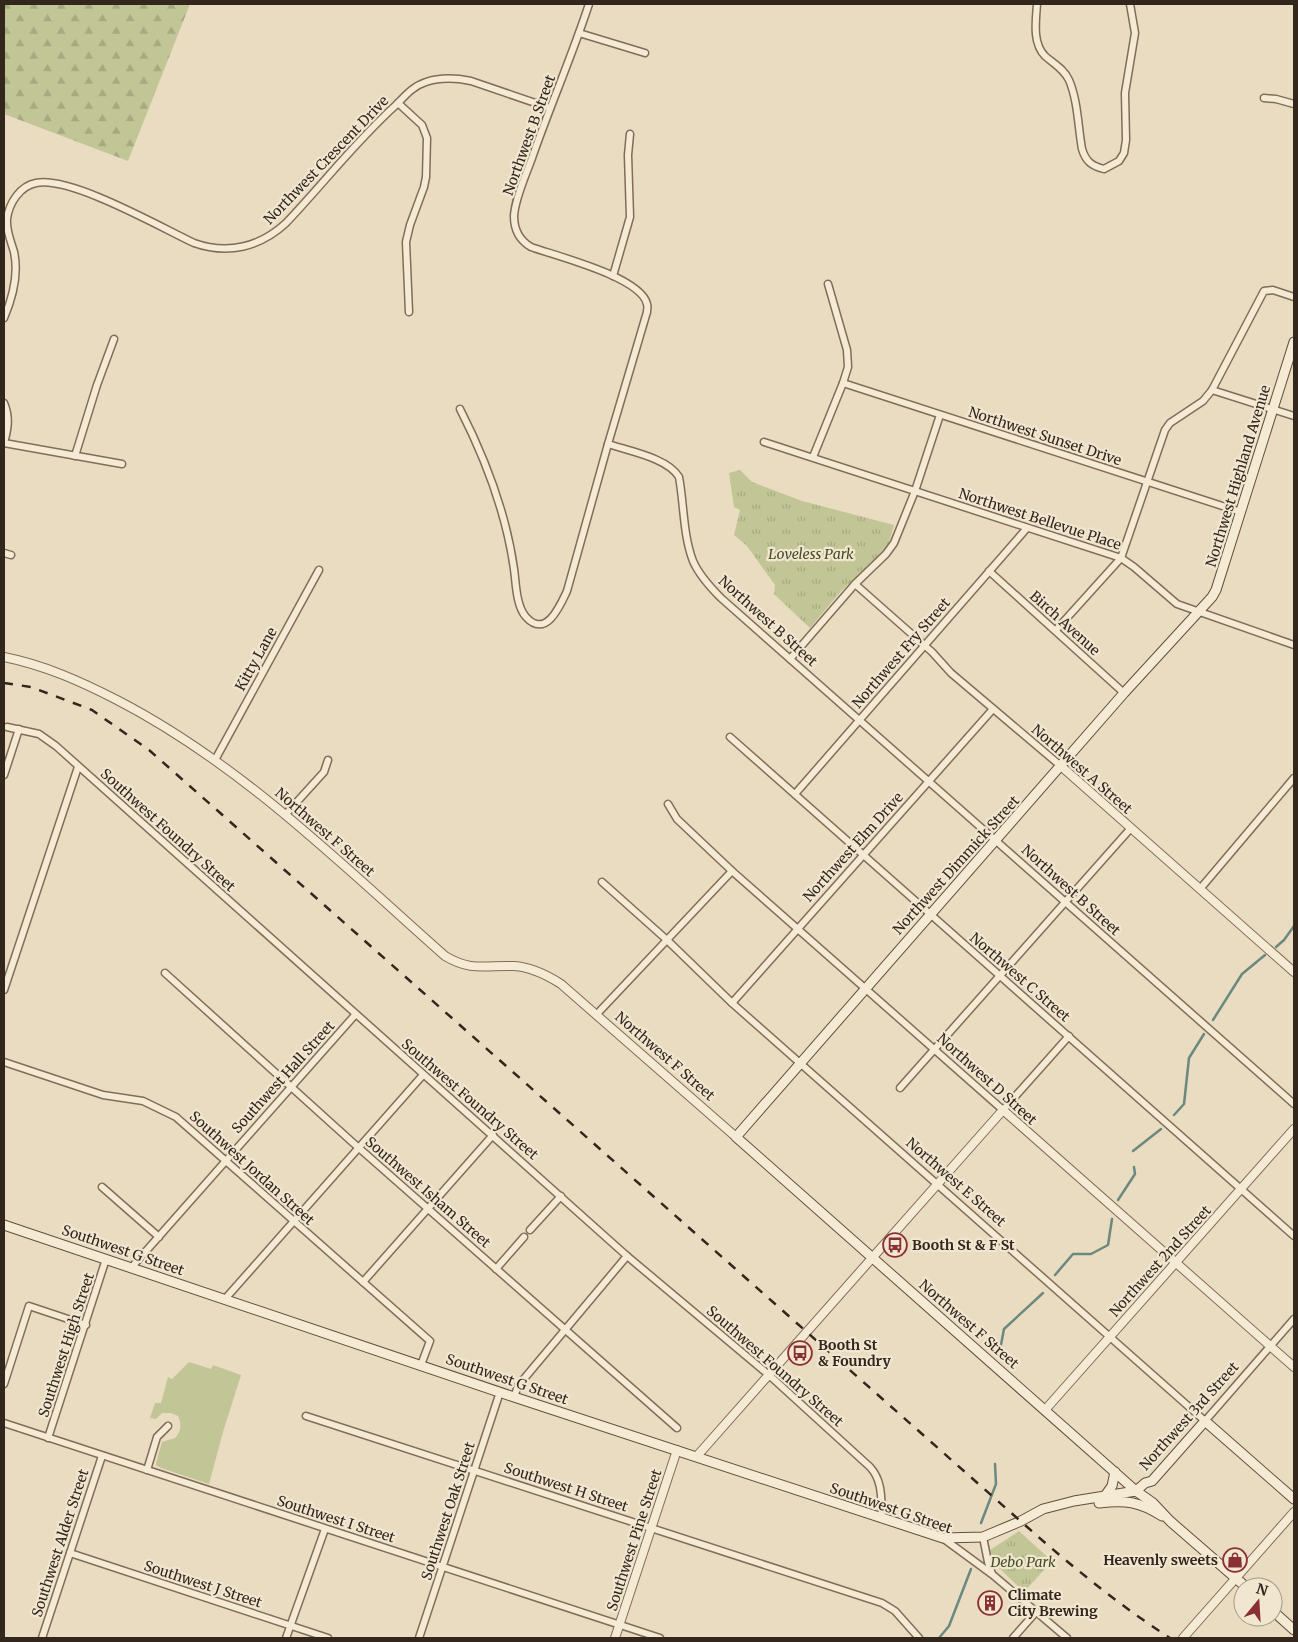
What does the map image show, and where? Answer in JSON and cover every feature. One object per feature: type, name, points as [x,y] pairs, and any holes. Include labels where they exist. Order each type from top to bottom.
[{"type":"main road","name":"Northwest Highland Avenue","points":[[1198,612],[1216,590],[1294,342]]},
{"type":"main road","name":"Northwest Dimmick Street","points":[[736,1136],[1198,612]]},
{"type":"main road","name":"Northwest F Street","points":[[736,1136],[1235,1577]]},
{"type":"main road","name":"Southwest G Street","points":[[4,1225],[514,1397],[943,1538]]},
{"type":"main road","name":"Northwest 3rd Street","points":[[943,1538],[983,1536],[1056,1505],[1136,1490],[1152,1480],[1205,1421]]},
{"type":"main road","name":"Northwest E Street","points":[[1205,1421],[1294,1499]]},
{"type":"main road","points":[[1105,1496],[1112,1486],[1115,1472]]},
{"type":"main road","points":[[1150,1500],[1152,1480]]},
{"type":"main road","name":"Northwest 3rd Street","points":[[1056,1505],[1127,1501],[1147,1507],[1170,1521]]},
{"type":"main road","points":[[1283,1620],[1294,1630]]},
{"type":"street","name":"Northwest B Street","points":[[589,4],[550,108],[515,209],[514,217],[516,231],[520,238],[531,248],[614,276],[632,286],[639,292],[647,304],[647,312],[608,444],[654,459],[675,470],[681,484],[690,552],[699,572],[721,598],[1294,1104]]},
{"type":"street","points":[[1037,4],[1036,33],[1039,49],[1060,67],[1068,78],[1074,98],[1084,156],[1094,167],[1104,169],[1119,161],[1124,153],[1126,140],[1125,93],[1135,33],[1130,4]]},
{"type":"street","points":[[579,33],[645,53]]},
{"type":"street","name":"Northwest Crescent Drive","points":[[4,318],[14,293],[15,272],[14,252],[5,229],[10,209],[18,194],[23,188],[36,183],[54,183],[97,197],[205,247],[228,249],[250,246],[271,235],[286,224],[343,160],[398,103],[413,88],[424,82],[458,79],[489,87],[550,108]]},
{"type":"street","points":[[1264,98],[1294,104]]},
{"type":"street","points":[[398,103],[422,125],[427,138],[425,182],[406,242],[409,312]]},
{"type":"street","points":[[614,276],[630,217],[628,155],[630,134]]},
{"type":"street","points":[[812,457],[843,383],[848,366],[848,358],[828,284]]},
{"type":"street","points":[[1056,630],[1121,558],[1167,426],[1196,406],[1212,390],[1262,294],[1267,290],[1273,290],[1294,297]]},
{"type":"street","points":[[75,456],[97,385],[114,339]]},
{"type":"street","name":"Northwest Sunset Drive","points":[[843,383],[1241,512]]},
{"type":"street","points":[[1212,390],[1294,416]]},
{"type":"street","points":[[4,403],[8,416],[8,426],[4,443],[122,464]]},
{"type":"street","points":[[460,409],[480,448],[502,512],[521,610],[530,621],[536,623],[548,622],[554,617],[567,591],[608,444]]},
{"type":"street","points":[[790,659],[894,543],[915,491],[940,415]]},
{"type":"street","name":"Northwest Bellevue Place","points":[[764,442],[1121,558],[1177,604],[1294,645]]},
{"type":"street","name":"Northwest Fry Street","points":[[794,794],[1026,528]]},
{"type":"street","name":"Kitty Lane","points":[[215,760],[319,570]]},
{"type":"street","name":"Birch Avenue","points":[[989,571],[1056,630],[1124,694]]},
{"type":"street","name":"Northwest A Street","points":[[856,584],[925,646],[951,673],[1062,767],[1294,972]]},
{"type":"street","name":"Northwest F Street","points":[[4,657],[37,664],[95,688],[150,718],[215,760],[285,815],[445,956],[454,961],[473,966],[492,968],[514,966],[542,973],[561,984],[736,1136]]},
{"type":"street","name":"Northwest Elm Drive","points":[[732,1003],[994,709]]},
{"type":"street","name":"Southwest Foundry Street","points":[[8,727],[31,731],[45,738],[627,1256],[769,1375],[877,1474],[880,1484],[882,1518]]},
{"type":"street","points":[[4,775],[19,729]]},
{"type":"street","name":"Northwest C Street","points":[[730,737],[1294,1236]]},
{"type":"street","points":[[285,815],[324,772],[328,760]]},
{"type":"street","points":[[4,990],[7,972],[78,767]]},
{"type":"street","points":[[1200,889],[1294,778]]},
{"type":"street","name":"Northwest D Street","points":[[668,804],[677,819],[732,870],[1294,1367]]},
{"type":"street","points":[[900,1088],[1131,828]]},
{"type":"street","points":[[596,1015],[732,870]]},
{"type":"street","name":"Northwest E Street","points":[[602,882],[667,940],[732,1003],[1205,1421]]},
{"type":"street","name":"Southwest Isham Street","points":[[164,973],[564,1330],[677,1428]]},
{"type":"street","name":"Southwest Hall Street","points":[[131,1268],[355,1015]]},
{"type":"street","points":[[697,1456],[1068,1036]]},
{"type":"street","name":"Southwest Jordan Street","points":[[4,1062],[103,1095],[143,1101],[176,1117],[430,1341],[421,1365]]},
{"type":"street","points":[[225,1299],[360,1149],[423,1075]]},
{"type":"street","name":"Northwest 2nd Street","points":[[1045,1410],[1294,1129]]},
{"type":"street","points":[[363,1282],[493,1135]]},
{"type":"street","points":[[102,1187],[159,1236]]},
{"type":"street","points":[[530,1230],[561,1196]]},
{"type":"street","points":[[496,1269],[524,1237]]},
{"type":"street","points":[[514,1397],[518,1386],[627,1256]]},
{"type":"street","name":"Southwest High Street","points":[[48,1438],[106,1259]]},
{"type":"street","points":[[4,1384],[29,1306],[86,1324]]},
{"type":"street","name":"Northwest 3rd Street","points":[[1205,1421],[1294,1318]]},
{"type":"street","name":"Southwest Oak Street","points":[[419,1638],[500,1392]]},
{"type":"street","name":"Southwest H Street","points":[[306,1416],[882,1603],[895,1611],[919,1638]]},
{"type":"street","name":"Southwest I Street","points":[[4,1423],[660,1638]]},
{"type":"street","points":[[147,1470],[157,1437],[168,1426]]},
{"type":"street","name":"Southwest Pine Street","points":[[615,1638],[677,1450]]},
{"type":"street","name":"Southwest Alder Street","points":[[42,1638],[102,1456]]},
{"type":"street","points":[[1237,1577],[1294,1512]]},
{"type":"street","points":[[286,1638],[325,1529]]},
{"type":"street","points":[[983,1536],[992,1575]]},
{"type":"street","name":"Southwest G Street","points":[[943,1538],[992,1575],[1067,1638]]},
{"type":"street","name":"Southwest J Street","points":[[70,1553],[328,1638]]},
{"type":"street","points":[[1183,1638],[1233,1581]]},
{"type":"street","points":[[1012,1638],[1036,1612]]},
{"type":"green space","points":[[4,4],[190,4],[128,161],[4,114]]},
{"type":"green space","name":"Loveless Park","points":[[740,470],[752,482],[802,501],[894,525],[888,546],[877,559],[842,590],[810,628],[774,594],[775,585],[747,546],[734,535],[740,510],[734,507],[729,473]]},
{"type":"green space","points":[[189,1362],[211,1369],[213,1365],[241,1375],[209,1484],[156,1465],[162,1442],[175,1438],[180,1430],[180,1422],[178,1416],[171,1413],[162,1413],[156,1419],[150,1418],[155,1403],[161,1403],[168,1377],[172,1379]]},
{"type":"green space","name":"Debo Park","points":[[1019,1531],[1052,1561],[1024,1592],[994,1563],[990,1550]]},
{"type":"waterway","points":[[1276,947],[1284,940],[1294,926]]},
{"type":"waterway","points":[[1213,1020],[1242,974],[1265,955]]},
{"type":"waterway","points":[[1174,1115],[1184,1104],[1189,1058],[1204,1034]]},
{"type":"waterway","points":[[1133,1151],[1161,1129]]},
{"type":"waterway","points":[[1118,1200],[1135,1174],[1134,1167]]},
{"type":"waterway","points":[[1055,1275],[1073,1254],[1091,1254],[1108,1245],[1112,1219]]},
{"type":"waterway","points":[[1000,1350],[1004,1329],[1043,1293]]},
{"type":"waterway","points":[[981,1523],[996,1484],[995,1464]]},
{"type":"waterway","points":[[939,1638],[949,1626],[971,1569]]},
{"type":"railway","points":[[4,683],[31,687],[92,710],[149,750],[1043,1541],[1105,1592],[1170,1638]]},
{"type":"place","name":"Booth St & F St","points":[[895,1245]]},
{"type":"place","name":"Booth St & Foundry","points":[[800,1353]]},
{"type":"place","name":"Heavenly sweets","points":[[1235,1560]]},
{"type":"place","name":"Climate City Brewing","points":[[990,1603]]}]
